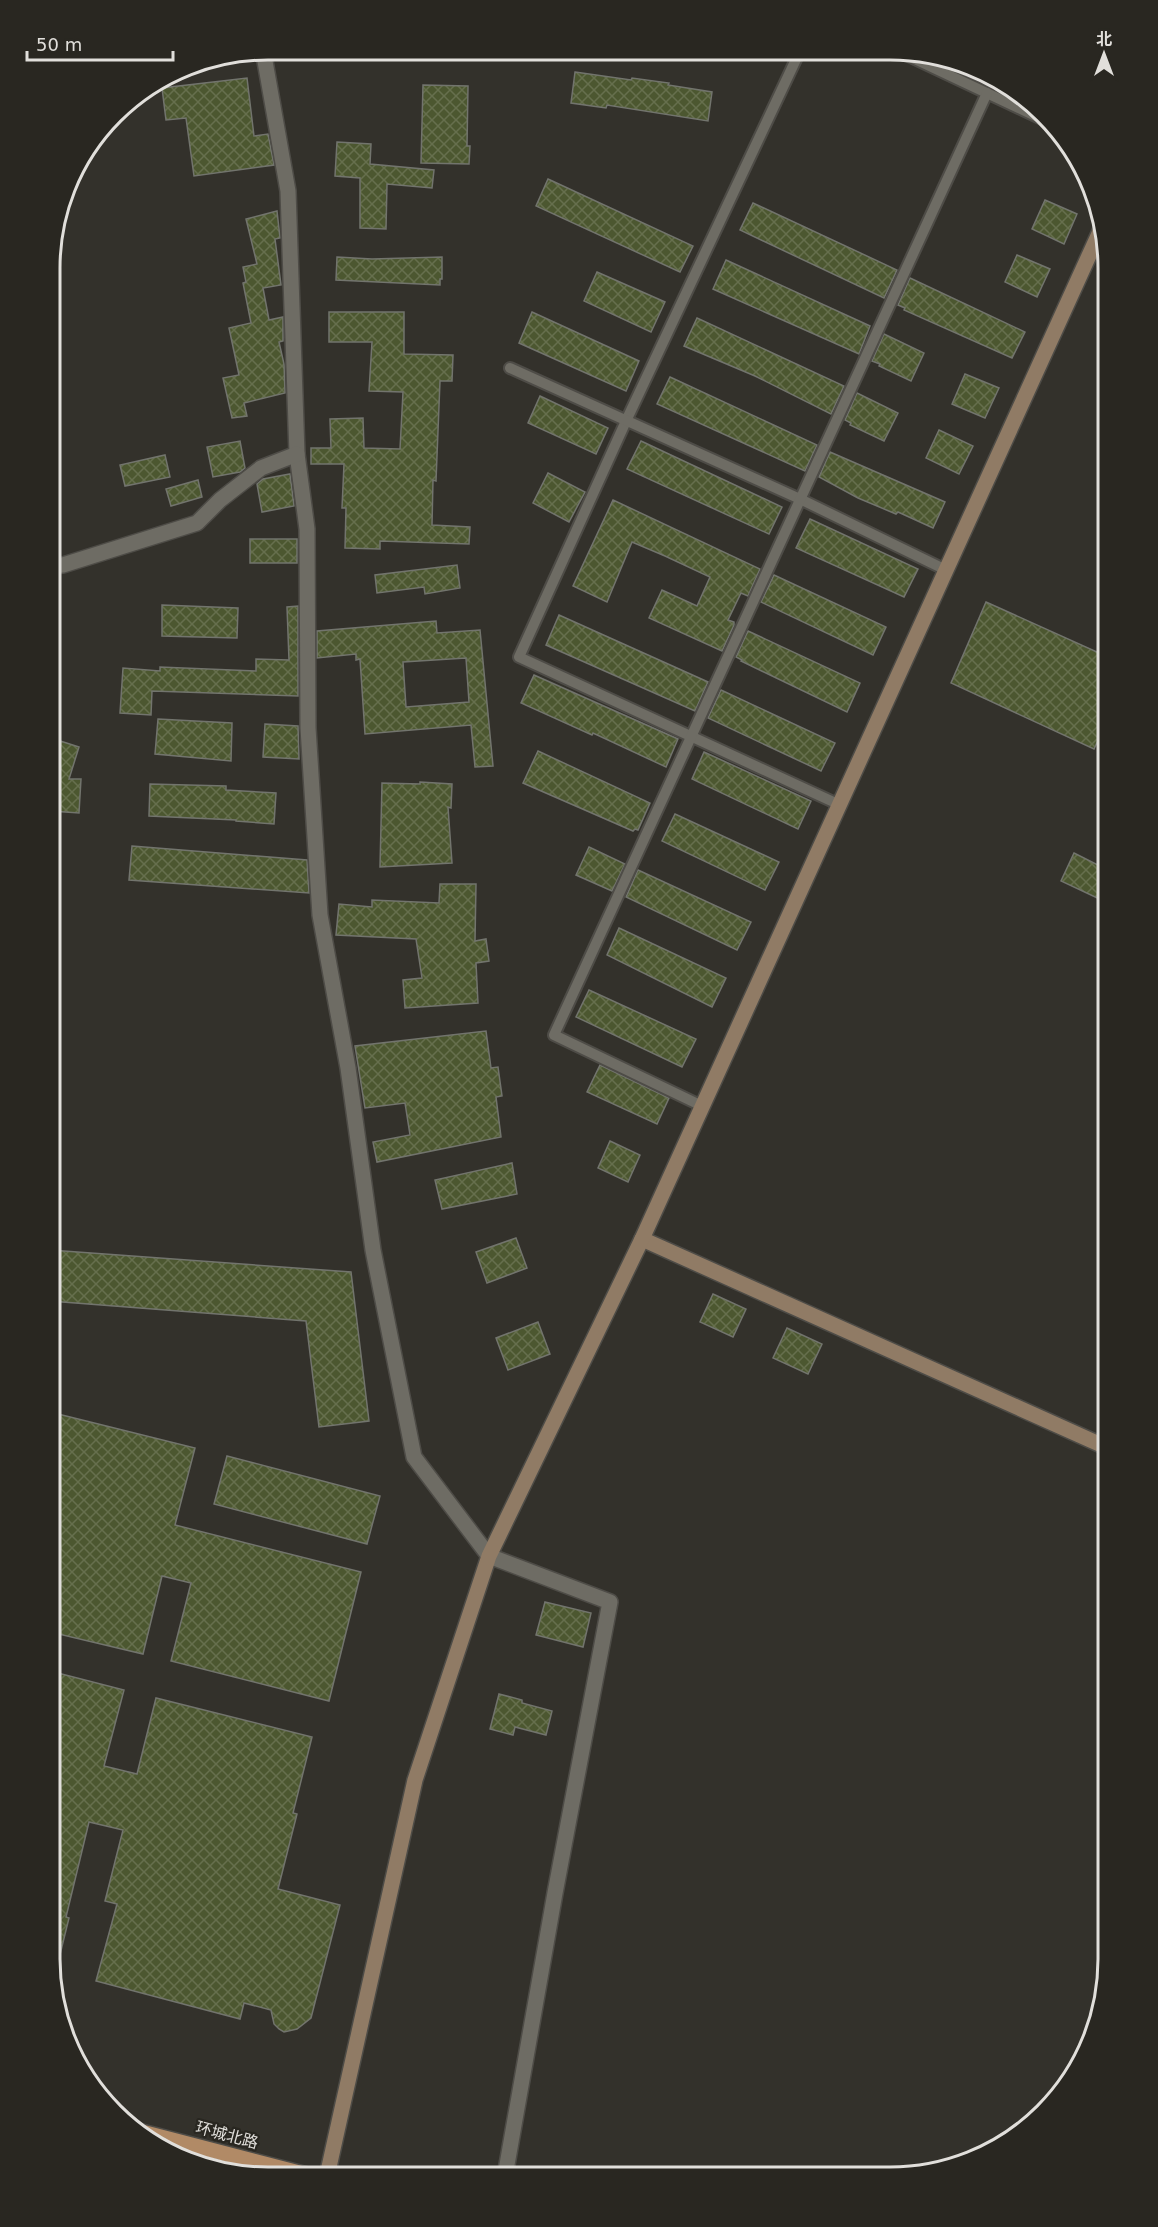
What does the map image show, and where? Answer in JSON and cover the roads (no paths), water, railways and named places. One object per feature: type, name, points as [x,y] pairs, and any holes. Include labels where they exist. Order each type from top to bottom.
[{"type":"main road","name":"环城北路","points":[[161,2137],[276,2167]]},
{"type":"street","points":[[265,60],[288,191],[297,454],[307,529],[308,728],[320,915],[348,1068],[373,1250],[414,1457],[489,1556],[610,1602],[507,2167]]},
{"type":"street","points":[[329,2167],[415,1780],[489,1556],[642,1239],[1096,240]]},
{"type":"street","points":[[60,566],[197,524],[220,500],[261,468],[297,454]]},
{"type":"street","points":[[642,1239],[1098,1444]]},
{"type":"lane","points":[[797,60],[626,421],[519,657],[840,805]]},
{"type":"lane","points":[[923,63],[1027,112]]},
{"type":"lane","points":[[702,1106],[554,1035],[987,93]]},
{"type":"lane","points":[[510,368],[800,499],[946,570]]}]
